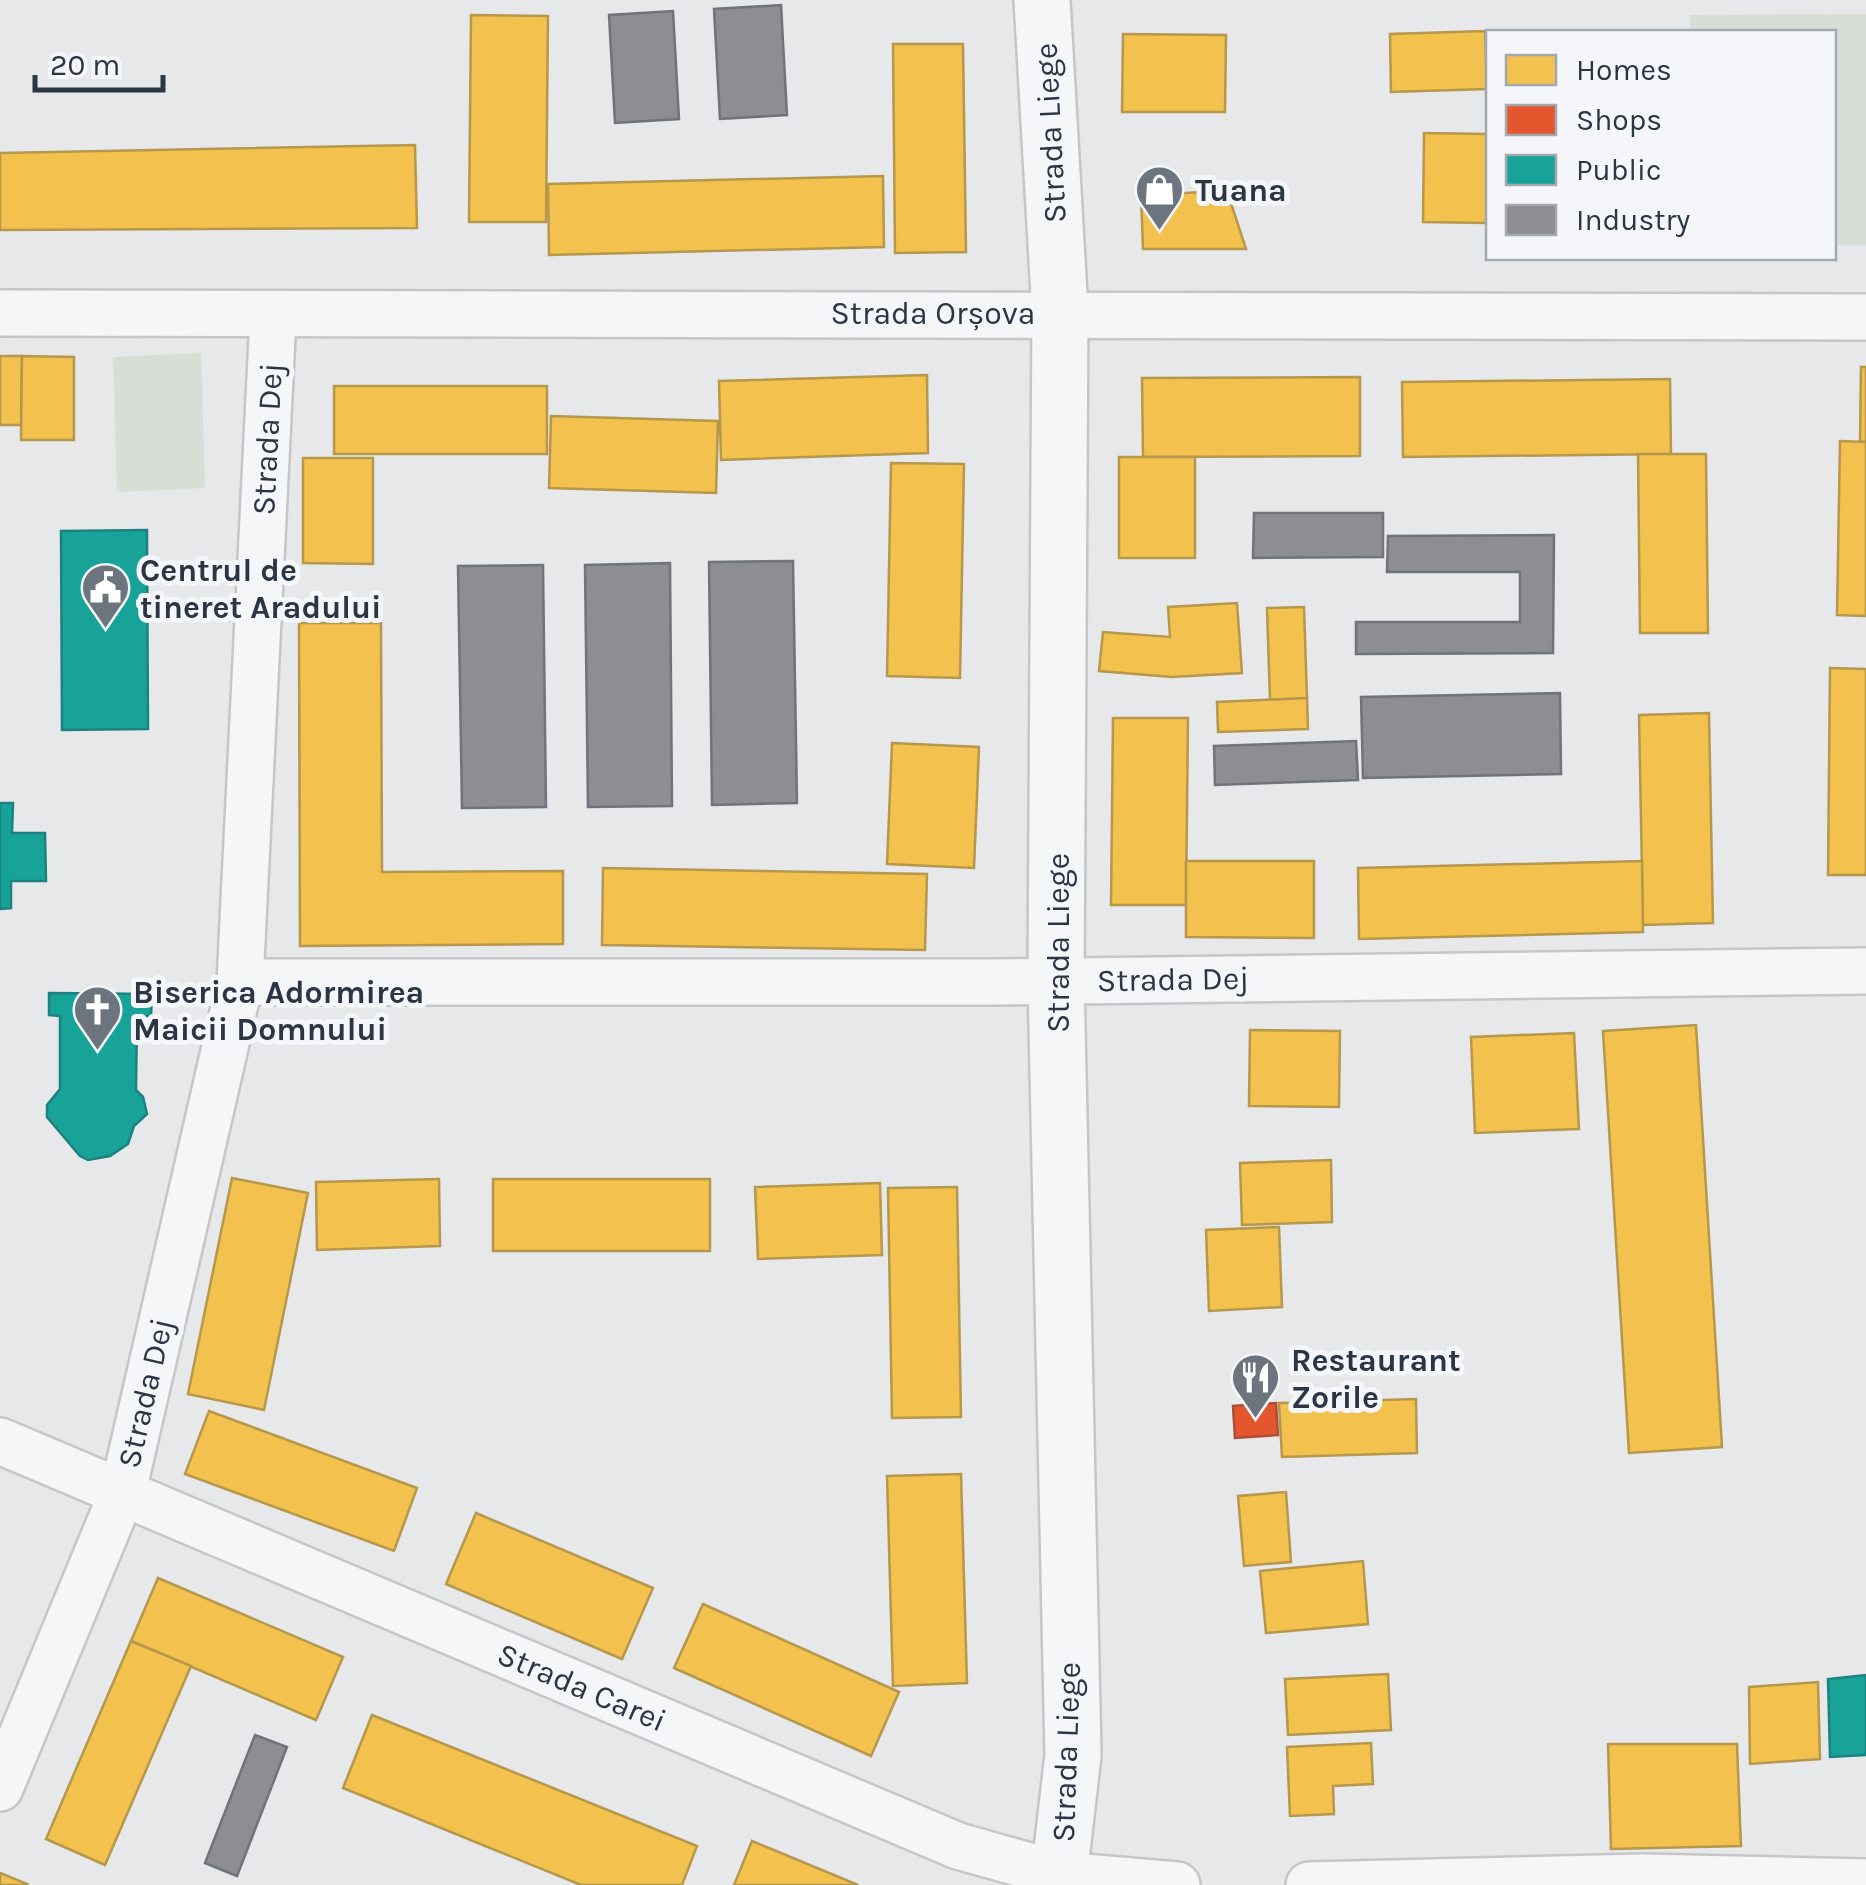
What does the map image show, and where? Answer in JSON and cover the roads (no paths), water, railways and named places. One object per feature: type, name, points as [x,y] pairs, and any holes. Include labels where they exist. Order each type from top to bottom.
[{"type":"street","name":"Strada Liege","points":[[1042,0],[1060,312],[1056,981],[1073,1755],[1059,1880]]},
{"type":"street","name":"Strada Orșova","points":[[0,313],[273,316],[1060,312],[1866,317]]},
{"type":"street","name":"Strada Dej","points":[[0,1788],[123,1491],[240,982],[273,316]]},
{"type":"street","name":"Strada Dej","points":[[240,982],[1056,981],[1866,971]]},
{"type":"street","name":"Strada Carei","points":[[0,1441],[958,1846],[1059,1880],[1177,1885]]},
{"type":"street","points":[[1309,1885],[1866,1882]]},
{"type":"place","name":"Tuana","points":[[1160,232]]},
{"type":"place","name":"Centrul de tineret Aradului","points":[[105,630]]},
{"type":"place","name":"Biserica Adormirea Maicii Domnului","points":[[98,1052]]},
{"type":"place","name":"Restaurant Zorile","points":[[1256,1420]]}]
